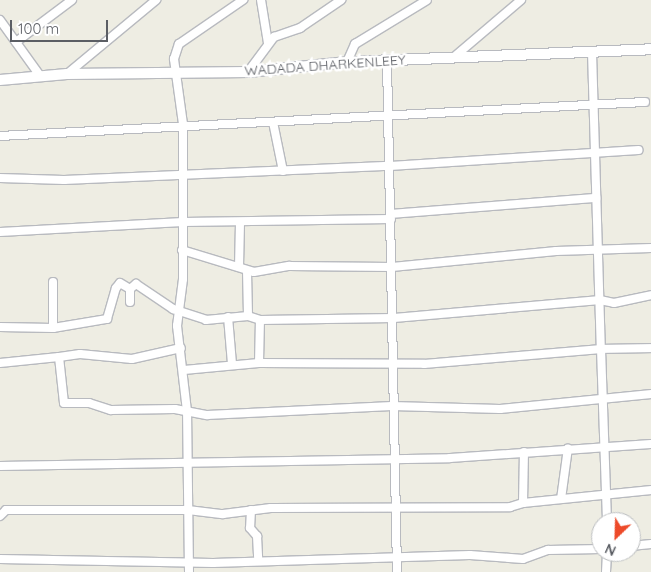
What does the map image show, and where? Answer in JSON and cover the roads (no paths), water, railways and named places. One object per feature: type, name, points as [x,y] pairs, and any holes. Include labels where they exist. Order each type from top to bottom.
[{"type":"main road","name":"WADADA DHARKENLEEY","points":[[0,80],[67,74],[248,72],[347,62],[651,48]]},
{"type":"street","points":[[16,42],[72,0]]},
{"type":"street","points":[[67,74],[156,0]]},
{"type":"street","points":[[189,572],[187,411],[179,311],[183,222],[184,124],[179,73],[174,59],[179,44],[243,0]]},
{"type":"street","points":[[261,0],[268,43]]},
{"type":"street","points":[[248,72],[268,43],[300,28],[341,0]]},
{"type":"street","points":[[347,62],[355,44],[416,3],[427,0]]},
{"type":"street","points":[[454,56],[521,0]]},
{"type":"street","points":[[0,20],[41,76]]},
{"type":"street","points":[[592,52],[596,101],[596,198],[600,249],[601,349],[607,512]]},
{"type":"street","points":[[387,60],[396,364],[392,406],[397,572]]},
{"type":"street","points":[[0,136],[184,124],[390,116],[596,101],[646,102]]},
{"type":"street","points":[[273,122],[282,171]]},
{"type":"street","points":[[0,178],[64,180],[184,172],[282,171],[390,166],[596,150],[616,154],[633,147],[638,150]]},
{"type":"street","points":[[0,232],[183,222],[240,222],[391,216],[596,198]]},
{"type":"street","points":[[240,222],[248,316]]},
{"type":"street","points":[[182,250],[243,269],[289,266],[392,267],[600,249],[651,248]]},
{"type":"street","points":[[53,282],[53,328]]},
{"type":"street","points":[[0,327],[53,328],[106,319],[116,288],[120,283],[130,289]]},
{"type":"street","points":[[130,289],[136,284],[143,286],[179,311],[206,320],[248,316],[260,320],[394,318],[600,300],[614,303],[651,295]]},
{"type":"street","points":[[130,289],[130,302]]},
{"type":"street","points":[[228,317],[232,364]]},
{"type":"street","points":[[259,363],[260,320]]},
{"type":"street","points":[[0,363],[80,354],[132,359],[181,348]]},
{"type":"street","points":[[184,370],[232,364],[259,363],[396,364],[601,349],[651,348]]},
{"type":"street","points":[[59,357],[64,403],[89,403],[111,410],[320,412],[392,406],[470,410],[604,400],[651,394]]},
{"type":"street","points":[[0,466],[188,464],[395,458],[524,452],[605,445],[651,444]]},
{"type":"street","points":[[561,499],[568,448]]},
{"type":"street","points":[[523,503],[524,452]]},
{"type":"street","points":[[0,516],[6,510],[188,510],[223,514],[251,510],[396,509],[523,503],[651,490]]},
{"type":"street","points":[[251,510],[250,528],[256,536],[258,558]]},
{"type":"street","points":[[0,559],[188,559],[213,563],[258,558],[397,560],[470,555],[523,560],[548,550],[591,549]]}]
